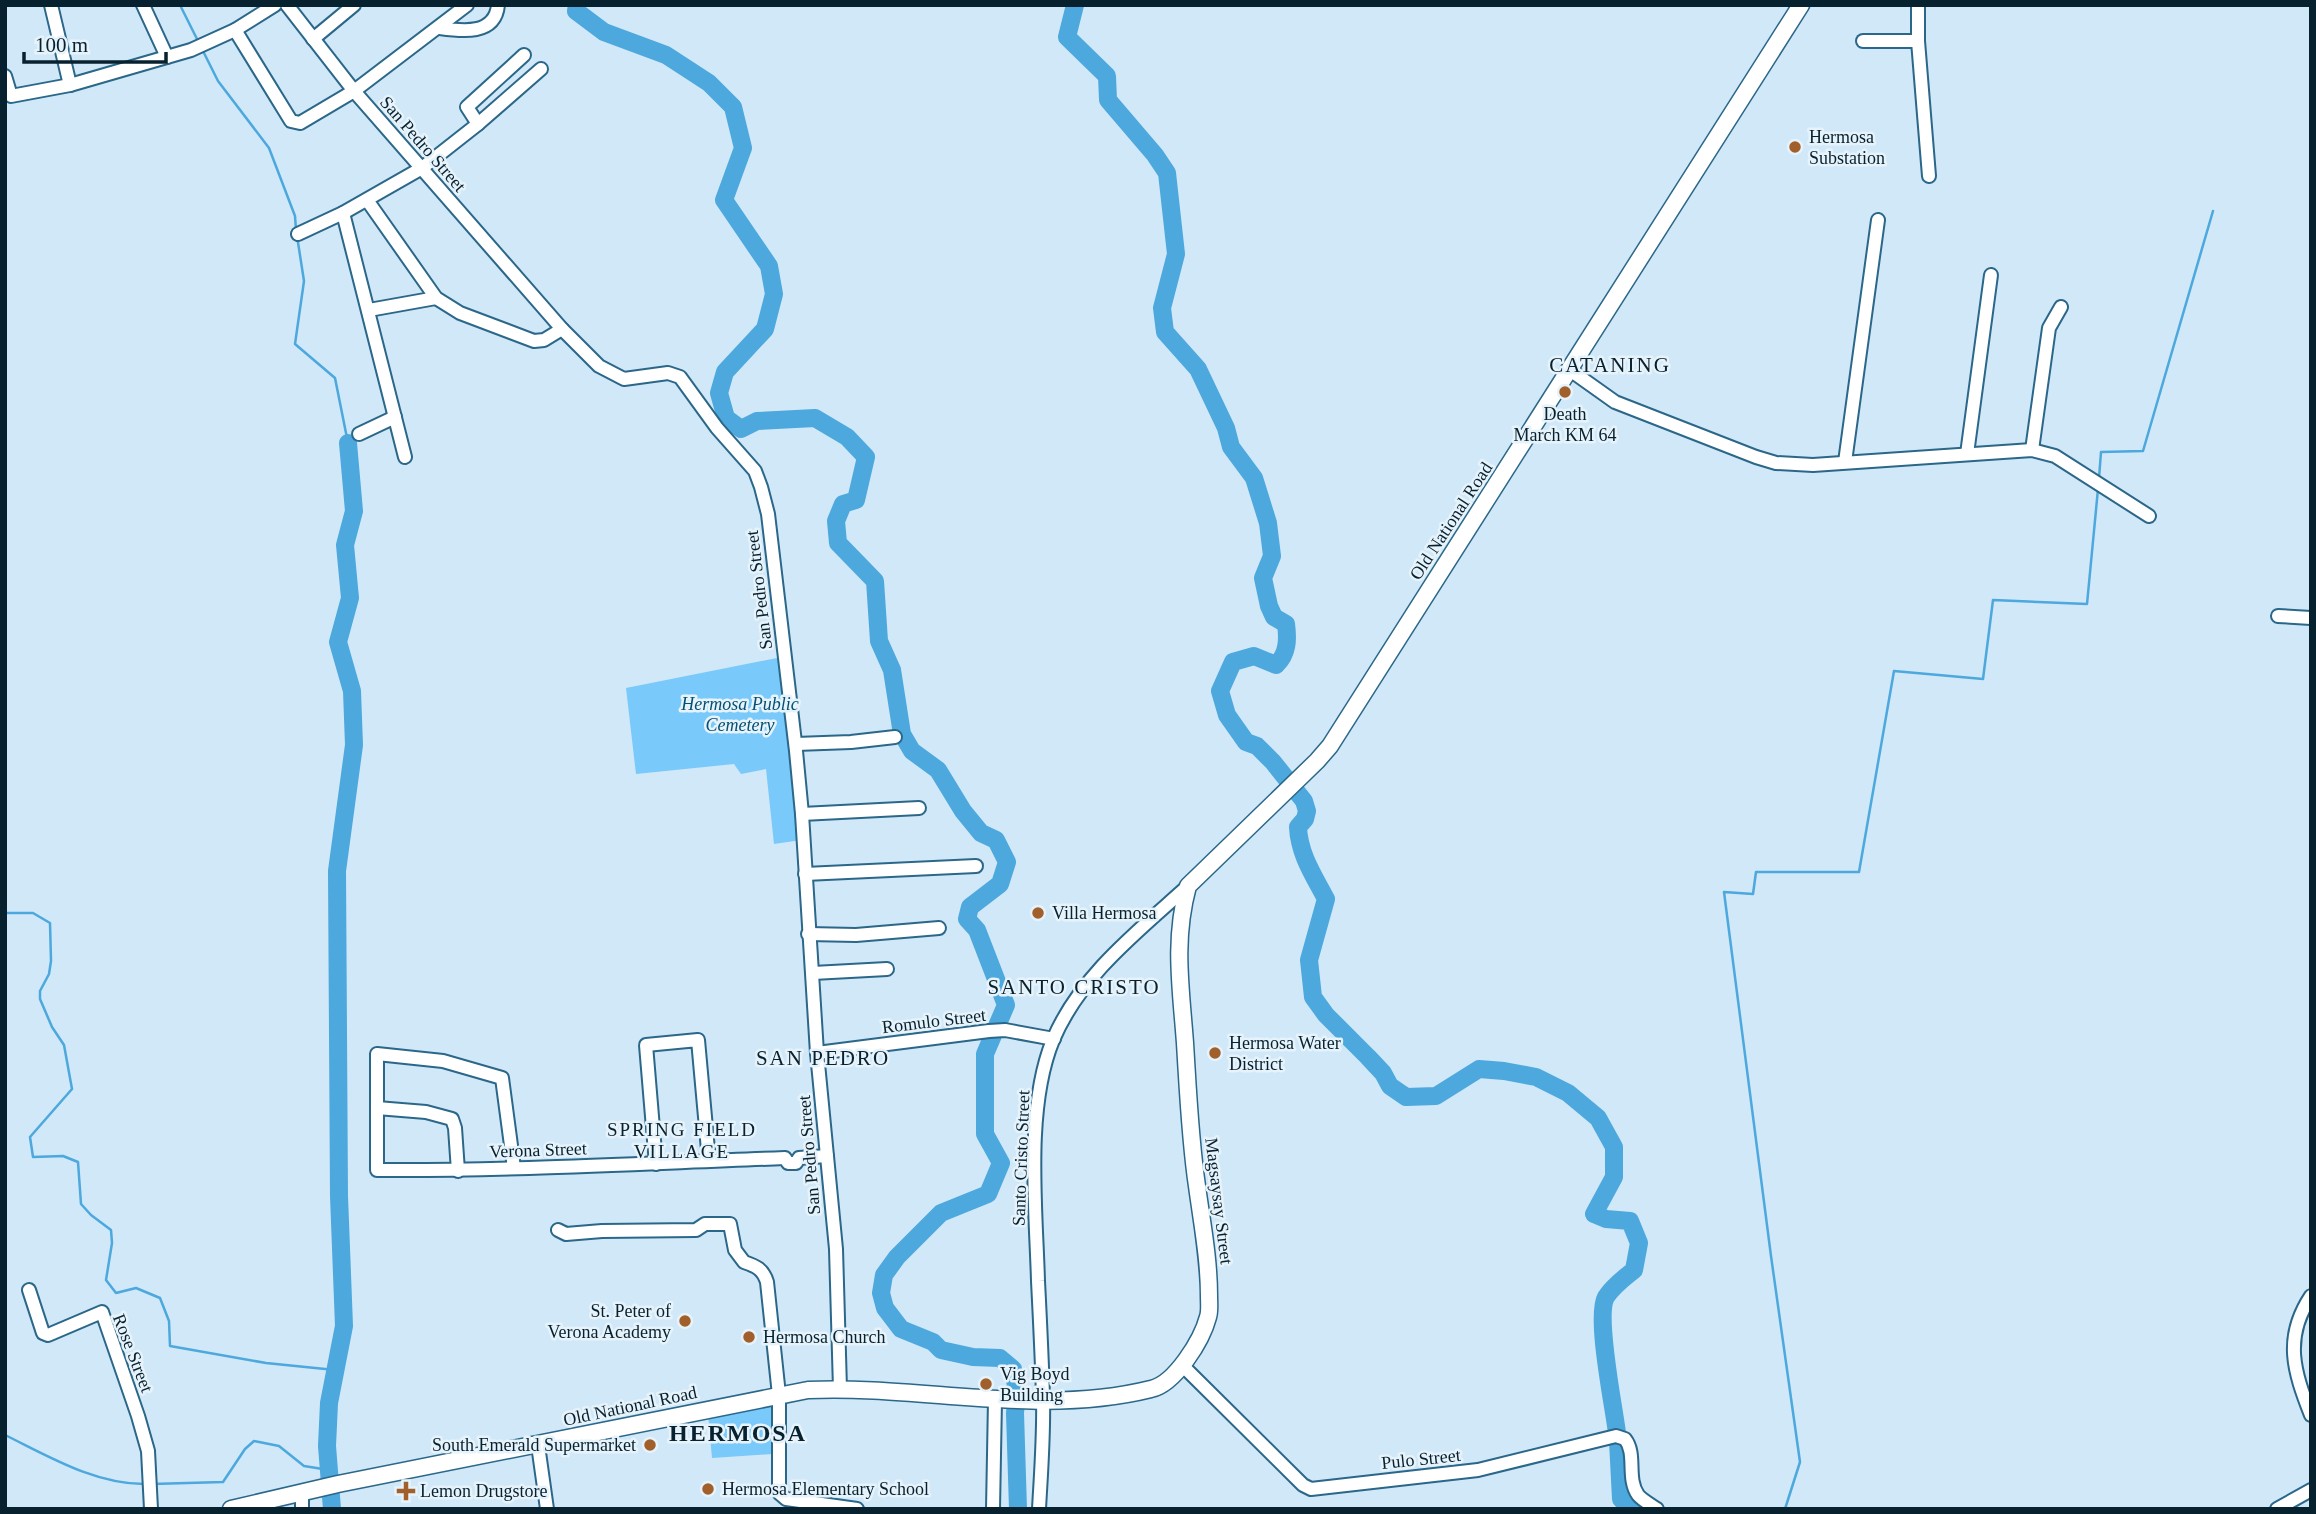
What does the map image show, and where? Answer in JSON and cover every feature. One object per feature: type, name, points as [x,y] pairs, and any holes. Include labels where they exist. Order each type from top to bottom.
[{"type":"main road","name":"Old National Road","points":[[1188,886],[1317,761],[1345,723],[1801,5]]},
{"type":"main road","name":"Magsaysay Street","points":[[1043,1400],[1103,1398],[1155,1389],[1183,1366],[1209,1316],[1209,1267],[1191,1137],[1177,948],[1182,907],[1188,886]]},
{"type":"main road","name":"Old National Road","points":[[231,1509],[302,1500],[320,1488],[338,1484],[808,1390],[840,1389],[1043,1400]]},
{"type":"street","points":[[51,5],[69,85]]},
{"type":"street","points":[[143,5],[167,57]]},
{"type":"street","points":[[5,76],[11,96],[69,85],[191,50],[235,30],[275,5]]},
{"type":"street","name":"San Pedro Street","points":[[287,5],[354,91],[562,329],[600,366],[617,377],[632,379],[668,373],[680,377],[717,428],[755,471],[768,514],[796,744],[817,1053],[836,1249],[840,1389]]},
{"type":"street","points":[[313,39],[354,5]]},
{"type":"street","points":[[235,30],[291,121],[300,123],[354,91],[467,5]]},
{"type":"street","points":[[439,28],[471,31],[483,28],[492,20],[498,5]]},
{"type":"street","points":[[1918,5],[1918,41],[1929,176]]},
{"type":"street","points":[[1863,41],[1918,41]]},
{"type":"street","points":[[478,124],[467,107],[524,55]]},
{"type":"street","points":[[299,234],[367,200],[422,168],[541,69]]},
{"type":"street","points":[[367,200],[436,298],[469,317],[534,341],[544,340],[562,329]]},
{"type":"street","points":[[342,213],[405,457]]},
{"type":"street","points":[[1845,463],[1878,220]]},
{"type":"street","points":[[1967,454],[1991,275]]},
{"type":"street","points":[[369,310],[436,298]]},
{"type":"street","points":[[2032,450],[2049,328],[2061,307]]},
{"type":"street","points":[[1570,370],[1615,402],[1756,457],[1792,464],[1845,463],[2032,450],[2055,456],[2149,516]]},
{"type":"street","points":[[359,434],[395,417]]},
{"type":"street","points":[[2278,615],[2311,618]]},
{"type":"street","points":[[796,744],[895,737]]},
{"type":"street","points":[[802,814],[919,808]]},
{"type":"street","points":[[805,874],[976,866]]},
{"type":"street","name":"Santo Cristo Street","points":[[1040,1509],[1043,1400],[1035,1185],[1037,1108],[1042,1072],[1054,1038],[1091,978],[1113,954],[1188,886]]},
{"type":"street","points":[[808,934],[856,935],[939,928]]},
{"type":"street","points":[[813,973],[887,969]]},
{"type":"street","name":"Romulo Street","points":[[817,1053],[1004,1030],[1054,1038]]},
{"type":"street","points":[[656,1164],[646,1045],[698,1040],[709,1161]]},
{"type":"street","points":[[458,1171],[452,1119],[426,1112],[377,1108],[377,1054],[443,1061],[502,1078],[514,1168]]},
{"type":"street","name":"Verona Street","points":[[377,1108],[377,1170],[458,1171],[785,1158],[788,1163],[796,1163],[799,1158],[827,1156]]},
{"type":"street","points":[[558,1230],[566,1234],[695,1230],[705,1224],[730,1224],[735,1250],[744,1262],[764,1273],[779,1395],[779,1493],[786,1499],[857,1509]]},
{"type":"street","name":"Rose Street","points":[[29,1290],[43,1333],[48,1335],[102,1312],[148,1451],[151,1509]]},
{"type":"street","points":[[2311,1296],[2295,1327],[2292,1344],[2301,1390],[2311,1415]]},
{"type":"street","name":"Pulo Street","points":[[1183,1366],[1303,1485],[1311,1489],[1478,1470],[1616,1436],[1625,1439],[1630,1446],[1632,1476],[1638,1496],[1657,1509]]},
{"type":"street","points":[[993,1509],[1009,1400]]},
{"type":"street","points":[[538,1445],[547,1509]]},
{"type":"street","points":[[2277,1509],[2311,1490]]},
{"type":"green space","name":"Hermosa Public Cemetery","points":[[782,657],[801,840],[774,844],[766,769],[741,774],[734,764],[636,774],[626,688]]},
{"type":"green space","points":[[774,1405],[772,1454],[712,1458],[708,1414]]},
{"type":"waterway","points":[[180,5],[199,43]]},
{"type":"waterway","points":[[577,5],[576,11],[604,32],[666,55],[709,83],[733,107],[743,148],[724,200],[769,266],[774,294],[765,329],[725,372],[719,393],[726,418],[741,429],[757,421],[815,418],[847,437],[866,457],[856,500],[843,504],[836,521],[838,543],[875,581],[879,641],[892,670],[902,734],[912,751],[938,770],[963,811],[981,833],[996,840],[1007,862],[1000,884],[970,907],[967,919],[977,930],[1006,1005],[985,1054],[985,1134],[1001,1163],[988,1194],[941,1213],[897,1257],[884,1275],[881,1293],[885,1308],[901,1329],[933,1342],[941,1350],[973,1357],[1000,1358],[1013,1369],[1017,1392],[1015,1413],[1018,1509]]},
{"type":"waterway","points":[[1075,5],[1067,37],[1107,76],[1108,100],[1167,173],[1176,254],[1162,308],[1165,332],[1198,369],[1226,428],[1231,447],[1254,478],[1268,523],[1272,556],[1263,578],[1274,617],[1286,624],[1285,651],[1276,665],[1254,656],[1233,662],[1220,691],[1227,715],[1246,742],[1257,746],[1273,762],[1304,801],[1307,811],[1305,819],[1298,827],[1301,846],[1326,899],[1309,960],[1313,997],[1326,1015],[1383,1073],[1390,1086],[1406,1097],[1436,1096],[1479,1069],[1504,1071],[1536,1077],[1568,1093],[1598,1118],[1614,1147],[1614,1177],[1594,1214],[1606,1219],[1630,1221],[1639,1243],[1634,1270],[1609,1293],[1603,1307],[1606,1362],[1617,1433]]},
{"type":"waterway","points":[[202,49],[218,81],[269,148],[295,216],[296,230]]},
{"type":"waterway","points":[[2099,478],[2101,452],[2143,451],[2213,211]]},
{"type":"waterway","points":[[297,236],[304,281],[295,344],[335,378],[348,443]]},
{"type":"waterway","points":[[332,1509],[327,1446],[329,1403],[344,1326],[339,1196],[337,871],[354,745],[352,691],[338,642],[350,598],[345,545],[354,511],[348,443]]},
{"type":"waterway","points":[[1785,1509],[1800,1462],[1724,892],[1753,894],[1756,872],[1859,872],[1894,671],[1983,679],[1993,600],[2087,604],[2098,489]]},
{"type":"waterway","points":[[5,913],[33,913],[50,923],[51,961],[49,974],[40,991],[40,999],[52,1027],[64,1045],[72,1089],[30,1137],[33,1157],[63,1156],[78,1162],[81,1204],[111,1230],[112,1243],[106,1280],[116,1293],[136,1288],[160,1298],[169,1321],[170,1346],[266,1363],[335,1370]]},
{"type":"waterway","points":[[5,1435],[73,1468],[109,1480],[146,1484]]},
{"type":"waterway","points":[[152,1484],[223,1482],[245,1449],[254,1441],[279,1446],[304,1466],[329,1470]]},
{"type":"waterway","points":[[1618,1441],[1621,1499],[1632,1509]]},
{"type":"place","name":"Hermosa Substation","points":[[1795,147]]},
{"type":"place","name":"Death March KM 64","points":[[1565,392]]},
{"type":"place","name":"Villa Hermosa","points":[[1038,913]]},
{"type":"place","name":"Hermosa Water District","points":[[1215,1053]]},
{"type":"place","name":"St. Peter of Verona Academy","points":[[685,1321]]},
{"type":"place","name":"Hermosa Church","points":[[749,1337]]},
{"type":"place","name":"Vig Boyd Building","points":[[986,1384]]},
{"type":"place","name":"South Emerald Supermarket","points":[[650,1445]]},
{"type":"place","name":"Hermosa Elementary School","points":[[708,1489]]},
{"type":"place","name":"Lemon Drugstore","points":[[406,1491]]},
{"type":"district","name":"CATANING","points":[[1610,365]]},
{"type":"district","name":"SANTO CRISTO","points":[[1074,987]]},
{"type":"district","name":"SAN PEDRO","points":[[823,1058]]},
{"type":"district","name":"SPRING FIELD VILLAGE","points":[[682,1140]]},
{"type":"district","name":"HERMOSA","points":[[738,1433]]}]
